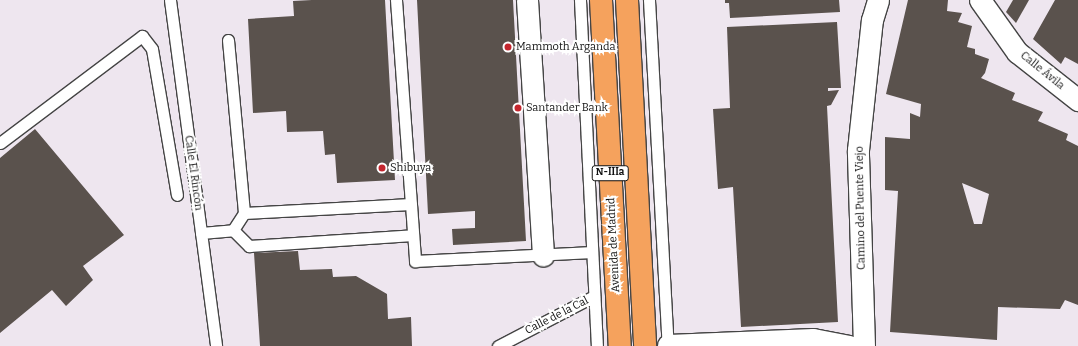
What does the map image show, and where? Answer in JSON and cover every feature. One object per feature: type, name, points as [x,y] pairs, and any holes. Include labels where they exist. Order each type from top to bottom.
[{"type":"highway","name":"Avenida de Madrid","points":[[601,0],[620,346]]},
{"type":"highway","name":"N-IIIa","points":[[627,0],[645,346]]},
{"type":"street","points":[[527,0],[543,255]]},
{"type":"street","name":"Camino del Puente Viejo","points":[[864,346],[858,150],[872,20],[878,0]]},
{"type":"street","name":"Calle Ávila","points":[[980,0],[1017,52],[1078,100]]},
{"type":"street","points":[[668,345],[813,339],[849,346]]},
{"type":"lane","name":"Calle El Rincón","points":[[170,0],[216,346]]},
{"type":"lane","points":[[396,0],[415,262],[592,252]]},
{"type":"lane","points":[[580,0],[597,346]]},
{"type":"lane","points":[[649,0],[668,345]]},
{"type":"lane","points":[[0,144],[142,36],[152,49],[177,195]]},
{"type":"lane","points":[[228,40],[244,213],[234,230]]},
{"type":"lane","points":[[244,213],[411,204]]},
{"type":"lane","points":[[201,233],[234,230]]},
{"type":"lane","points":[[234,230],[249,246],[413,234]]},
{"type":"lane","name":"Calle de la Cal","points":[[498,346],[594,296]]},
{"type":"shaded area","points":[[0,0],[1078,0],[1078,346],[0,346]]},
{"type":"building","points":[[385,0],[395,180],[337,183],[335,154],[325,155],[323,131],[287,132],[286,111],[253,113],[248,19],[294,16],[293,1]]},
{"type":"building","points":[[417,0],[513,0],[526,241],[453,245],[452,229],[475,228],[475,211],[428,214]]},
{"type":"building","points":[[725,0],[839,0],[840,12],[730,18],[729,3],[725,3]]},
{"type":"building","points":[[908,0],[948,0],[947,11],[962,13],[958,22],[972,26],[967,47],[975,49],[975,54],[989,59],[985,73],[981,78],[1015,93],[1012,100],[1043,112],[1038,121],[1068,134],[1066,140],[1078,146],[1078,305],[1065,300],[1060,309],[998,307],[997,340],[890,332],[898,191],[885,190],[885,137],[910,139],[910,113],[920,117],[921,104],[886,94]],"holes":[[[962,183],[989,194],[982,224],[974,224]]]},
{"type":"building","points":[[1013,0],[1029,0],[1016,23],[1006,12]]},
{"type":"building","points":[[1055,0],[1078,0],[1078,64],[1065,57],[1061,64],[1033,39]]},
{"type":"building","points":[[837,22],[841,88],[828,88],[828,91],[839,90],[831,105],[827,106],[838,322],[741,327],[733,187],[718,189],[713,109],[730,108],[727,27]]},
{"type":"building","points":[[35,129],[124,235],[83,266],[93,280],[66,306],[52,290],[0,333],[0,158]]},
{"type":"building","points":[[298,251],[300,270],[332,269],[333,277],[356,276],[387,294],[388,319],[411,317],[412,346],[260,346],[254,253]]},
{"type":"place","name":"Mammoth Arganda","points":[[508,47]]},
{"type":"place","name":"Santander Bank","points":[[518,108]]},
{"type":"place","name":"Shibuya","points":[[382,168]]}]
